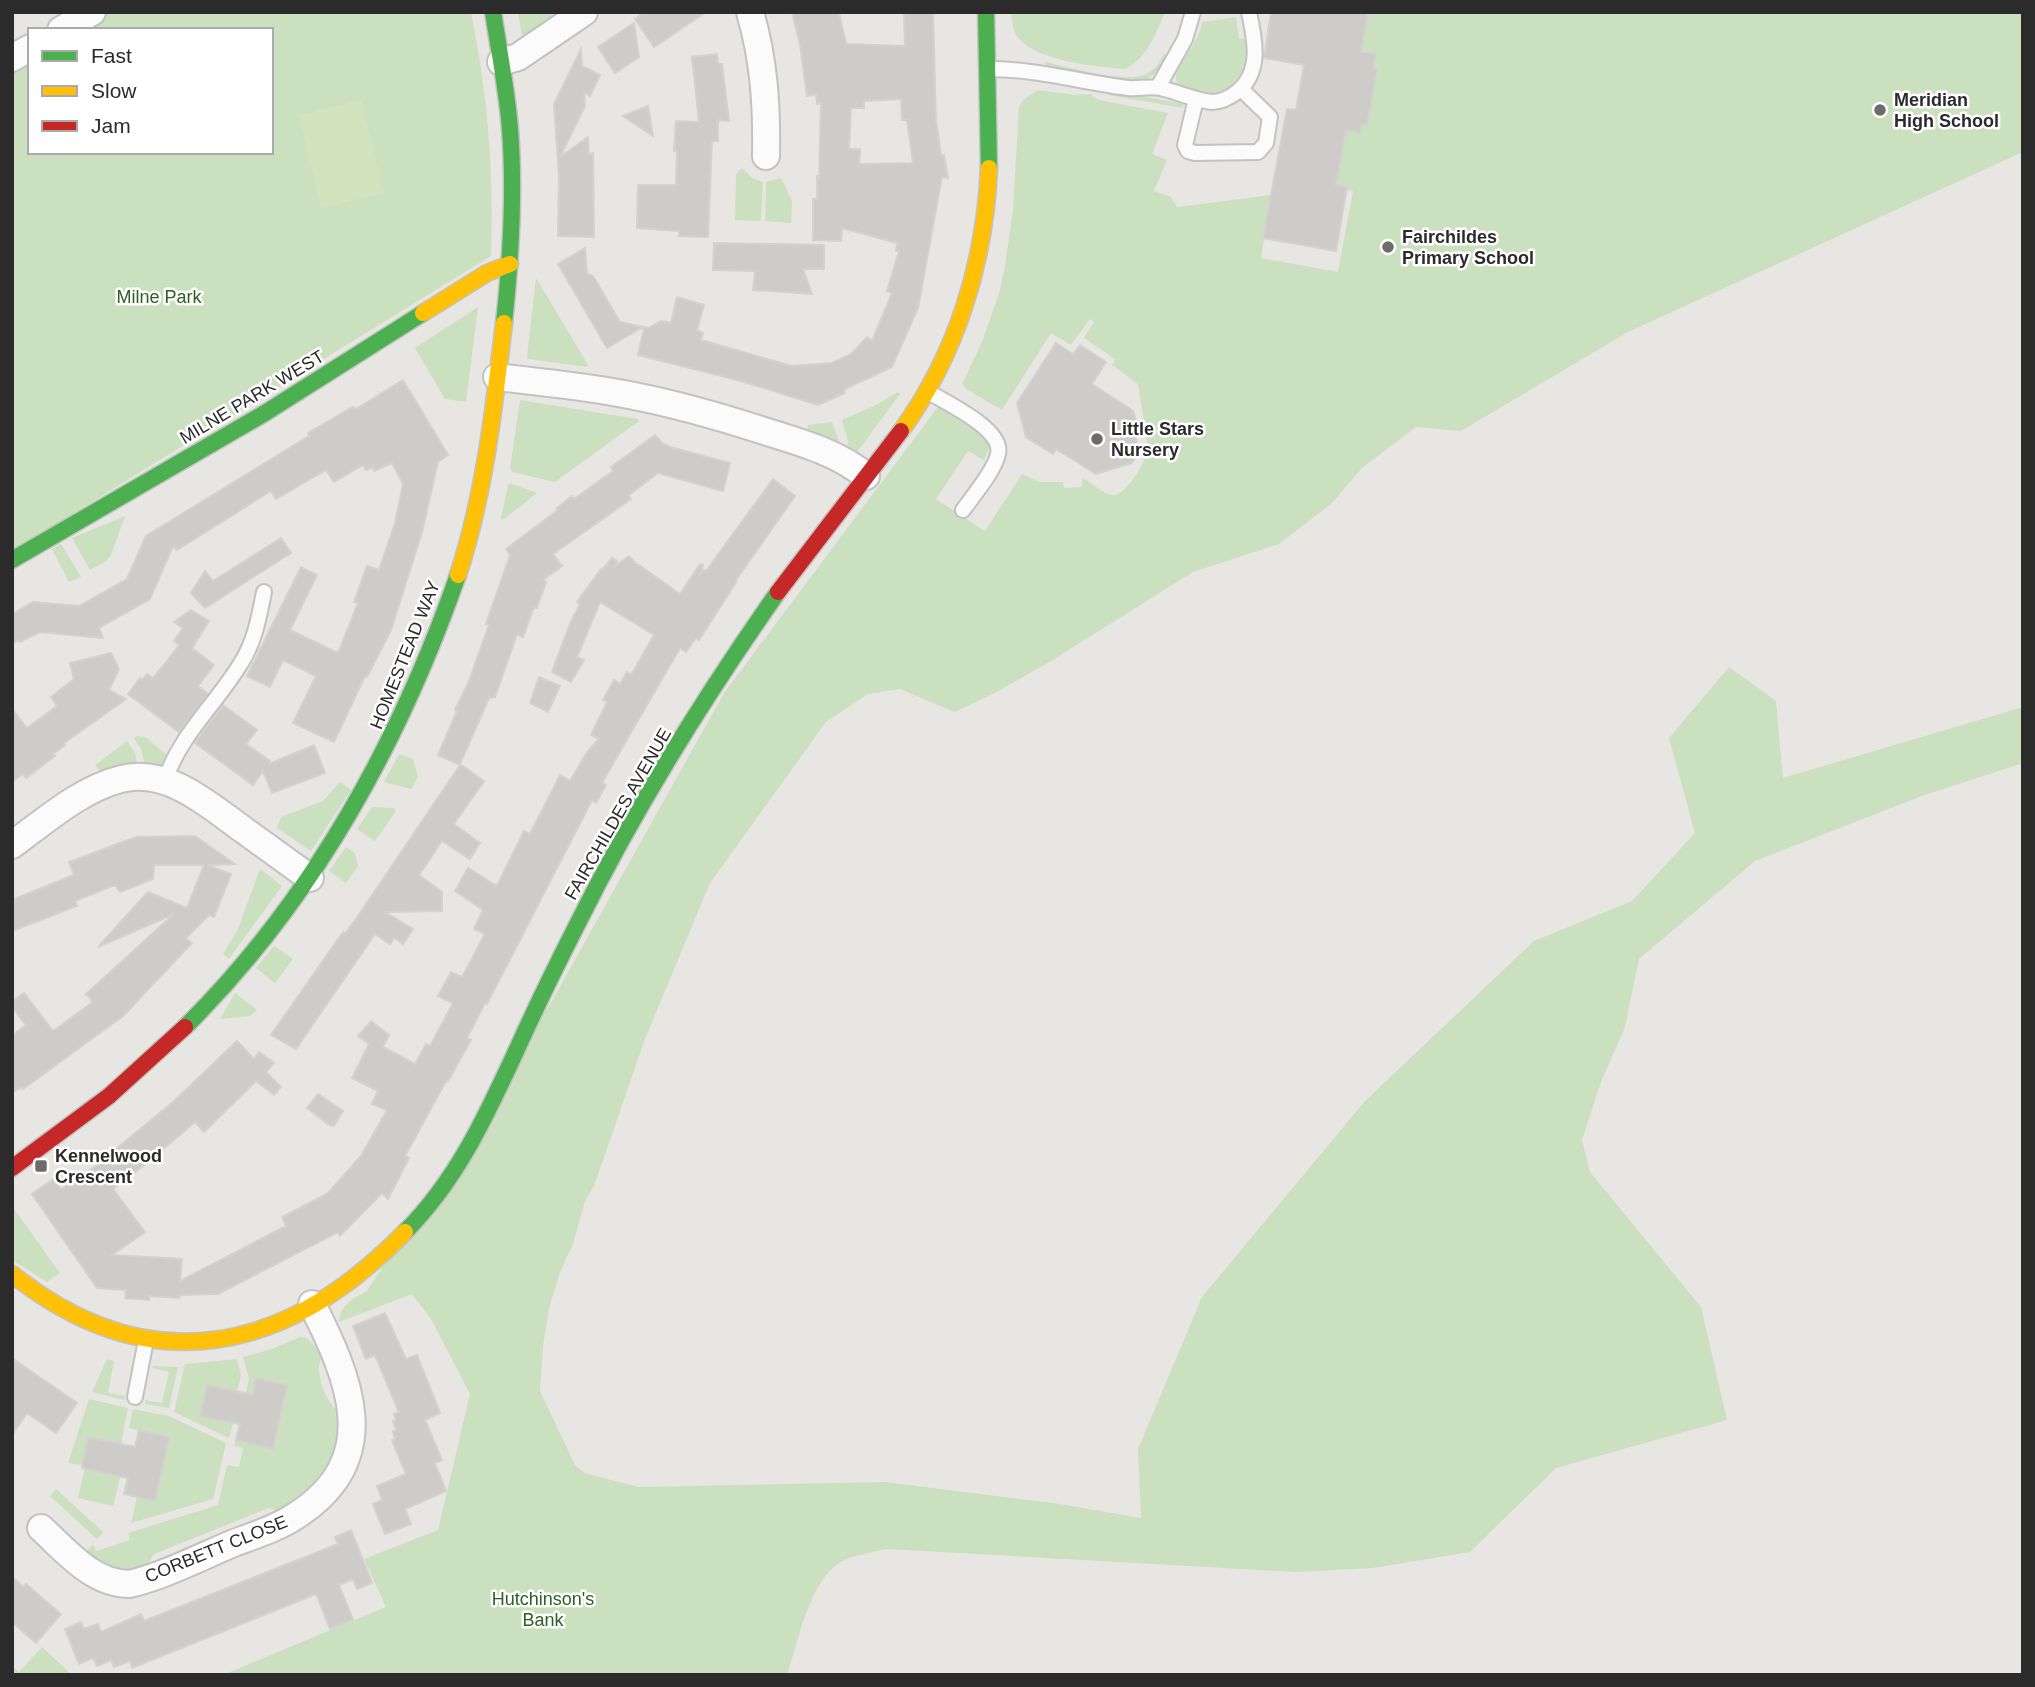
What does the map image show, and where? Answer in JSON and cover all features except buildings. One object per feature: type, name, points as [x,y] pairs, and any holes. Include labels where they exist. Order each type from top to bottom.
[{"type":"street","points":[[64,28],[92,12]]},
{"type":"street","name":"HOMESTEAD WAY","points":[[12,1168],[96,1106],[184,1029],[242,965],[310,878],[344,827],[381,764],[419,679],[473,523],[487,454],[510,264],[510,129],[493,12]]},
{"type":"street","points":[[501,62],[517,57],[584,12]]},
{"type":"street","points":[[750,12],[763,70],[767,119],[766,156]]},
{"type":"street","name":"FAIRCHILDES AVENUE","points":[[12,1274],[40,1297],[83,1321],[121,1334],[146,1340],[192,1343],[236,1337],[272,1324],[312,1304],[360,1274],[391,1247],[430,1205],[453,1175],[483,1121],[580,919],[641,808],[749,635],[811,546],[904,428],[950,344],[967,302],[982,240],[990,165],[985,12]]},
{"type":"street","points":[[12,58],[28,49]]},
{"type":"street","name":"MILNE PARK WEST","points":[[12,560],[259,417],[487,273],[510,264]]},
{"type":"street","points":[[497,377],[623,394],[695,411],[828,453],[851,464],[866,476]]},
{"type":"street","points":[[12,845],[73,802],[105,785],[133,777],[165,781],[189,792],[310,878]]},
{"type":"street","name":"CORBETT CLOSE","points":[[41,1528],[95,1575],[113,1583],[130,1584],[278,1526],[308,1508],[330,1486],[343,1464],[353,1421],[348,1388],[327,1333],[312,1304]]},
{"type":"lane","points":[[1158,87],[1185,39],[1193,12]]},
{"type":"lane","points":[[988,69],[1038,72],[1129,88],[1158,87],[1196,99],[1223,101],[1241,89],[1249,79],[1255,57],[1249,12]]},
{"type":"lane","points":[[1196,99],[1185,145],[1188,151],[1258,152],[1266,144],[1270,117],[1241,89]]},
{"type":"lane","points":[[926,391],[982,425],[993,434],[998,443],[996,460],[963,510]]},
{"type":"lane","points":[[165,781],[174,755],[243,660],[253,641],[264,592]]},
{"type":"lane","points":[[135,1396],[146,1340]]},
{"type":"green space","name":"Milne Park","points":[[110,12],[471,12],[482,74],[488,134],[492,193],[491,256],[12,551],[12,68],[28,59],[28,154],[273,154],[273,28],[83,28]]},
{"type":"green space","points":[[518,12],[569,12],[523,42]]},
{"type":"green space","points":[[1011,12],[1165,12],[1145,52],[1133,65],[1125,69],[1054,58],[1028,47],[1017,36]]},
{"type":"green space","name":"Hutchinson's Bank","points":[[1368,12],[2023,12],[2023,152],[1628,332],[1461,431],[1416,427],[1362,468],[1332,503],[1279,544],[1193,572],[993,694],[955,712],[900,689],[868,694],[826,722],[710,883],[645,1039],[594,1186],[585,1201],[573,1244],[560,1272],[549,1308],[540,1391],[575,1465],[585,1473],[638,1487],[885,1482],[1060,1504],[1141,1518],[1138,1449],[1202,1297],[1365,1101],[1534,941],[1632,901],[1695,833],[1669,738],[1729,667],[1776,701],[1783,778],[2023,707],[2023,763],[1922,796],[1755,861],[1639,959],[1625,1027],[1601,1082],[1582,1140],[1590,1172],[1701,1307],[1727,1420],[1556,1468],[1470,1552],[1373,1568],[1296,1572],[887,1549],[860,1555],[835,1566],[818,1588],[805,1616],[787,1675],[223,1675],[386,1607],[364,1559],[438,1530],[470,1394],[431,1319],[412,1294],[339,1322],[342,1311],[348,1303],[367,1291],[553,999],[724,693],[938,407],[989,441],[984,460],[968,451],[936,499],[985,531],[1022,474],[1039,482],[1063,482],[1064,488],[1082,487],[1082,478],[1112,495],[1123,491],[1129,485],[1144,461],[1148,448],[1138,384],[1112,365],[1115,359],[1084,338],[1094,322],[1090,319],[1071,345],[1051,333],[1002,410],[962,384],[982,342],[1000,290],[1013,210],[1019,107],[1023,100],[1038,90],[1075,95],[1090,94],[1099,100],[1168,113],[1152,154],[1167,160],[1154,191],[1171,197],[1177,207],[1271,195],[1261,258],[1338,272],[1353,191],[1336,188],[1346,130],[1360,133],[1376,70],[1373,69],[1376,54],[1361,51]]},
{"type":"green space","points":[[1236,17],[1239,39],[1248,38],[1248,54],[1240,78],[1222,91],[1210,93],[1181,88],[1176,81],[1177,73],[1197,38],[1202,22]]},
{"type":"green space","points":[[1164,53],[1168,57],[1152,76],[1132,83],[1045,68],[1045,62],[1111,76],[1136,77],[1152,70]]},
{"type":"green space","points":[[1102,89],[1184,104],[1183,108],[1108,95]]},
{"type":"green space","points":[[361,100],[384,193],[321,208],[299,115]]},
{"type":"green space","points":[[742,168],[752,178],[763,182],[761,221],[735,220],[736,174]]},
{"type":"green space","points":[[781,178],[792,201],[791,223],[765,221],[766,182]]},
{"type":"green space","points":[[536,278],[588,365],[587,367],[528,359]]},
{"type":"green space","points":[[478,307],[466,402],[445,399],[415,348]]},
{"type":"green space","points":[[898,392],[900,394],[855,455],[847,451],[848,441],[842,420]]},
{"type":"green space","points":[[520,400],[639,421],[555,482],[512,472],[510,469]]},
{"type":"green space","points":[[832,422],[839,441],[837,447],[807,436],[808,425]]},
{"type":"green space","points":[[510,483],[537,493],[503,520],[501,518]]},
{"type":"green space","points":[[125,516],[111,555],[90,570],[72,538]]},
{"type":"green space","points":[[61,544],[81,577],[69,582],[52,549]]},
{"type":"green space","points":[[145,737],[168,756],[160,769],[145,765],[141,749],[134,738]]},
{"type":"green space","points":[[127,741],[135,753],[138,766],[102,773],[95,765]]},
{"type":"green space","points":[[399,754],[413,759],[418,777],[411,789],[384,782]]},
{"type":"green space","points":[[340,782],[351,790],[311,851],[277,828],[281,817],[323,801]]},
{"type":"green space","points":[[372,807],[394,808],[396,811],[375,841],[357,829]]},
{"type":"green space","points":[[346,847],[355,853],[358,866],[346,883],[329,871]]},
{"type":"green space","points":[[260,869],[282,886],[229,959],[223,954],[238,929]]},
{"type":"green space","points":[[274,946],[293,959],[275,983],[256,968]]},
{"type":"green space","points":[[235,993],[257,1010],[250,1016],[220,1019]]},
{"type":"green space","points":[[12,1206],[60,1273],[47,1282],[12,1260]]},
{"type":"green space","points":[[300,1337],[307,1338],[315,1346],[319,1344],[322,1385],[330,1403],[343,1416],[339,1448],[321,1482],[283,1512],[269,1508],[154,1554],[146,1568],[118,1573],[85,1553],[93,1544],[96,1551],[130,1540],[128,1533],[218,1505],[227,1465],[239,1467],[243,1448],[234,1446],[241,1414],[248,1416],[242,1442],[273,1449],[287,1385],[257,1378],[251,1404],[244,1403],[249,1379],[243,1357]]},
{"type":"green space","points":[[107,1359],[114,1361],[108,1393],[125,1396],[124,1400],[92,1392]]},
{"type":"green space","points":[[237,1359],[241,1376],[237,1392],[207,1385],[200,1415],[233,1423],[229,1438],[174,1412],[185,1364]]},
{"type":"green space","points":[[178,1367],[169,1408],[145,1404],[145,1400],[162,1403],[169,1372],[152,1368]]},
{"type":"green space","points":[[89,1399],[128,1408],[121,1444],[89,1437],[83,1465],[68,1463]]},
{"type":"green space","points":[[133,1409],[169,1416],[226,1443],[213,1499],[131,1523],[137,1497],[169,1437],[129,1428]]},
{"type":"green space","points":[[123,1466],[113,1506],[78,1498],[85,1468]]},
{"type":"green space","points":[[56,1489],[103,1532],[97,1539],[50,1496]]},
{"type":"green space","points":[[42,1647],[72,1675],[12,1675],[12,1666],[19,1672]]},
{"type":"traffic: fast","points":[[493,12],[507,100],[512,178],[512,226],[504,323]]},
{"type":"traffic: fast","points":[[986,12],[989,168]]},
{"type":"traffic: fast","points":[[12,560],[265,413],[423,313]]},
{"type":"traffic: fast","points":[[185,1027],[231,978],[273,927],[312,873],[347,817],[408,699],[435,638],[458,575]]},
{"type":"traffic: fast","points":[[405,1232],[441,1190],[470,1145],[562,954],[623,837],[698,712],[778,592]]},
{"type":"traffic: slow","points":[[901,431],[938,371],[964,306],[981,238],[989,168]]},
{"type":"traffic: slow","points":[[423,313],[487,273],[510,264]]},
{"type":"traffic: slow","points":[[458,575],[482,481],[504,323]]},
{"type":"traffic: slow","points":[[12,1274],[64,1309],[115,1331],[166,1341],[216,1340],[265,1327],[313,1305],[360,1273],[405,1232]]},
{"type":"traffic: jam","points":[[778,592],[901,431]]},
{"type":"traffic: jam","points":[[12,1168],[109,1096],[185,1027]]},
{"type":"place","name":"Meridian High School","points":[[1880,110]]},
{"type":"place","name":"Fairchildes Primary School","points":[[1388,247]]},
{"type":"place","name":"Little Stars Nursery","points":[[1097,439]]},
{"type":"place","name":"Kennelwood Crescent","points":[[41,1166]]}]
